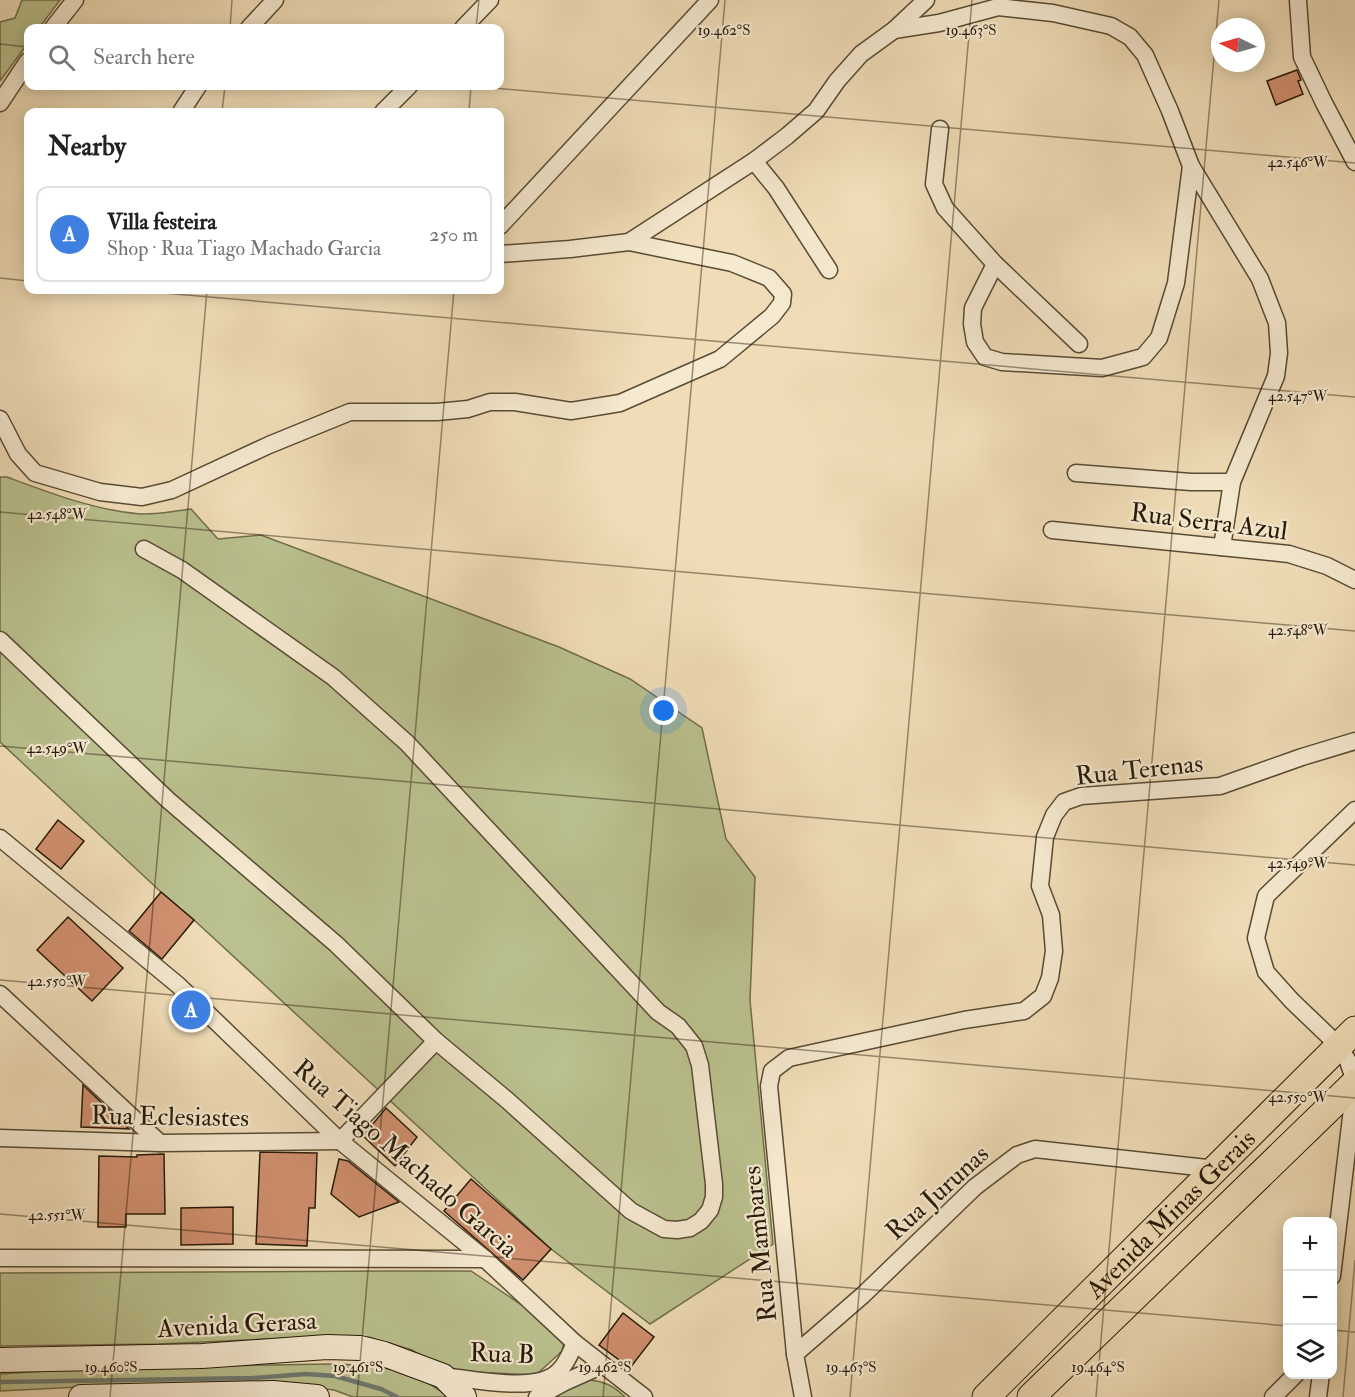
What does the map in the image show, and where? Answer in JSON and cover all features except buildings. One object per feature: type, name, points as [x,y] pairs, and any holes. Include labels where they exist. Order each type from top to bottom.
[{"type":"main road","name":"Avenida Minas Gerais","points":[[986,1397],[1347,1038]]},
{"type":"main road","name":"Avenida Minas Gerais","points":[[1031,1397],[1355,1083]]},
{"type":"main road","name":"Avenida Gerasa","points":[[0,1359],[191,1356],[327,1347],[360,1348],[384,1354],[443,1376],[464,1397]]},
{"type":"main road","points":[[81,1397],[273,1393],[317,1397]]},
{"type":"street","points":[[56,24],[75,0]]},
{"type":"street","points":[[253,24],[275,0]]},
{"type":"street","points":[[467,24],[490,0]]},
{"type":"street","points":[[504,222],[710,0]]},
{"type":"street","points":[[629,242],[754,161],[816,111],[837,81],[861,54],[894,30],[926,0]]},
{"type":"street","points":[[1298,0],[1302,57],[1355,162]]},
{"type":"street","points":[[894,30],[939,23],[998,7],[1053,13],[1111,26],[1130,37],[1145,55],[1191,166],[1260,279],[1277,323],[1279,353],[1276,376],[1232,482],[1222,547]]},
{"type":"street","points":[[0,103],[24,67]]},
{"type":"street","points":[[184,108],[196,90]]},
{"type":"street","points":[[387,108],[405,90]]},
{"type":"street","points":[[940,129],[934,184],[945,208],[994,264],[1079,344]]},
{"type":"street","points":[[754,161],[776,188],[829,270]]},
{"type":"street","points":[[994,264],[973,308],[972,324],[975,342],[985,357],[1002,362],[1102,368],[1143,357],[1160,338],[1176,283],[1191,166]]},
{"type":"street","points":[[0,419],[18,454],[35,473],[100,492],[142,497],[172,490],[269,445],[350,412],[437,412],[468,409],[490,402],[515,402],[571,411],[620,403],[720,359],[772,316],[782,303],[783,294],[769,278],[732,263],[629,242],[504,254]]},
{"type":"street","points":[[1076,473],[1191,482],[1232,482]]},
{"type":"street","name":"Rua Serra Azul","points":[[1052,530],[1289,554],[1327,566],[1355,580]]},
{"type":"street","points":[[0,640],[168,800],[336,944],[436,1041],[631,1211],[664,1228],[677,1230],[690,1228],[701,1221],[710,1210],[714,1197],[714,1184],[700,1065],[694,1046],[678,1026],[658,1011],[407,743],[341,684],[182,570],[144,549]]},
{"type":"street","name":"Rua Terenas","points":[[769,1086],[772,1071],[789,1058],[964,1020],[1024,1011],[1043,996],[1050,978],[1054,951],[1051,915],[1040,886],[1042,857],[1045,837],[1054,815],[1064,802],[1081,796],[1220,786],[1355,741]]},
{"type":"street","points":[[1333,1271],[1355,1083],[1348,1061],[1347,1038],[1292,1001],[1266,972],[1256,938],[1266,896],[1355,810]]},
{"type":"street","name":"Rua Tiago Machado Garcia","points":[[0,838],[178,985],[340,1142],[485,1259],[575,1343],[644,1397]]},
{"type":"street","points":[[0,994],[160,1143]]},
{"type":"street","points":[[340,1142],[436,1041]]},
{"type":"street","name":"Rua Mambares","points":[[769,1086],[795,1354],[803,1397]]},
{"type":"street","name":"Rua Eclesiastes","points":[[0,1138],[160,1143],[340,1142]]},
{"type":"street","name":"Rua Jurunas","points":[[795,1354],[863,1295],[975,1187],[1017,1155],[1035,1149],[1216,1169]]},
{"type":"street","points":[[0,1258],[485,1259]]},
{"type":"street","name":"Rua B","points":[[443,1376],[532,1384],[547,1380],[558,1372],[575,1343]]},
{"type":"street","name":"Rua B","points":[[537,1397],[603,1365]]},
{"type":"street","points":[[1273,1397],[1291,1379]]},
{"type":"street","points":[[1318,1397],[1320,1379]]},
{"type":"green space","points":[[22,0],[60,0],[42,24],[24,24],[24,48],[0,81],[0,22],[15,18]]},
{"type":"green space","points":[[0,477],[7,477],[89,505],[123,512],[152,514],[191,509],[218,539],[261,535],[559,647],[630,679],[702,728],[726,839],[755,877],[750,1000],[773,1244],[650,1324],[551,1249],[0,742]]},
{"type":"green space","points":[[471,1271],[556,1328],[564,1341],[562,1351],[536,1375],[448,1371],[412,1350],[369,1337],[332,1336],[159,1344],[0,1346],[0,1273]]},
{"type":"green space","points":[[332,1364],[400,1371],[421,1379],[450,1397],[353,1397],[334,1390],[306,1387],[99,1386],[0,1391],[0,1374],[94,1368]]},
{"type":"green space","points":[[588,1380],[608,1385],[625,1397],[552,1397]]},
{"type":"waterway","points":[[0,1382],[253,1378],[306,1374],[335,1376],[381,1389],[397,1397]]},
{"type":"place","name":"Villa festeira","points":[[191,1010]]}]
